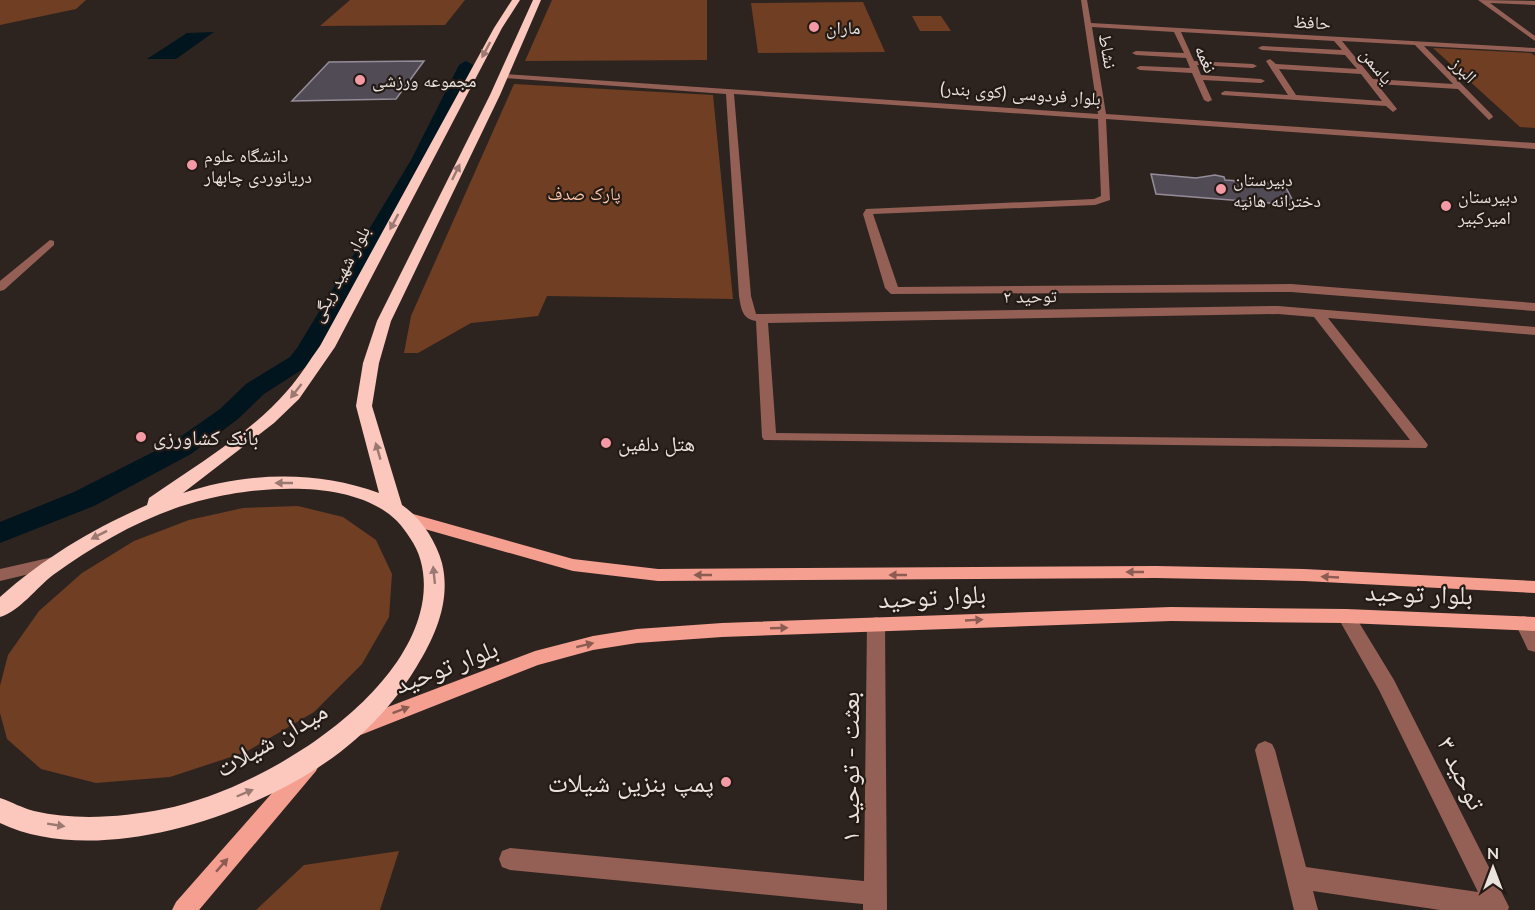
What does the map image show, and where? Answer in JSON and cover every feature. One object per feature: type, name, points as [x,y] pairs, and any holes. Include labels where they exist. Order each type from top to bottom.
[{"type":"highway","name":"بلوار شهید ریگی","points":[[140,515],[242,441],[294,395],[327,347],[493,38],[516,0]]},
{"type":"highway","points":[[399,513],[364,406],[371,363],[384,321],[505,73],[537,0]]},
{"type":"highway","name":"میدان شیلات","points":[[0,609],[20,589],[53,563],[89,540],[140,515],[189,497],[237,487],[282,482],[324,484],[362,493],[399,513],[419,532],[434,566],[435,587],[432,609],[425,632],[413,657],[374,707],[347,732],[321,751],[247,793],[165,821],[84,830],[15,819],[0,810]]},
{"type":"main road","name":"بلوار توحید","points":[[399,513],[573,565],[658,575],[1156,572],[1304,575],[1535,587]]},
{"type":"main road","name":"بلوار توحید","points":[[347,732],[535,658],[593,643],[638,636],[722,630],[1171,614],[1346,616],[1530,623]]},
{"type":"main road","points":[[184,910],[321,751]]},
{"type":"street","name":"نشاط","points":[[1084,0],[1102,112],[1106,198],[1101,201],[870,211],[868,214],[891,288],[895,291],[1291,288],[1535,307]]},
{"type":"street","points":[[1481,0],[1535,3]]},
{"type":"street","points":[[1481,0],[1535,39]]},
{"type":"street","name":"حافظ","points":[[1088,25],[1535,50]]},
{"type":"street","points":[[1517,26],[1535,27]]},
{"type":"street","name":"نغمه","points":[[1177,30],[1208,100]]},
{"type":"street","points":[[1254,34],[1294,98]]},
{"type":"street","name":"یاسمن","points":[[1294,98],[1392,108],[1336,39]]},
{"type":"street","name":"البرز","points":[[1418,44],[1489,117]]},
{"type":"street","points":[[1262,48],[1347,53]]},
{"type":"street","points":[[1136,52],[1261,81]]},
{"type":"street","points":[[1140,68],[1253,66]]},
{"type":"street","points":[[1274,66],[1363,72]]},
{"type":"street","name":"بلوار فردوسی (کوی بندر)","points":[[505,73],[530,71],[689,85],[730,91],[1102,112]]},
{"type":"street","points":[[521,77],[521,74],[530,71]]},
{"type":"street","name":"بلوار فردوسی (کوی بندر)","points":[[505,73],[521,77],[689,85],[1378,131],[1535,138]]},
{"type":"street","points":[[1370,81],[1460,87]]},
{"type":"street","points":[[730,91],[745,296],[748,311],[752,317],[762,319],[769,437],[1420,445],[1317,312]]},
{"type":"street","points":[[1225,93],[1294,98]]},
{"type":"street","name":"بلوار فردوسی (کوی بندر)","points":[[1378,131],[1535,146]]},
{"type":"street","points":[[0,288],[50,243]]},
{"type":"street","name":"توحید ۲","points":[[762,319],[1266,310],[1317,312],[1535,331]]},
{"type":"street","points":[[0,574],[53,563]]},
{"type":"street","name":"توحید ۳","points":[[1297,877],[1497,907],[1387,686],[1346,616]]},
{"type":"street","points":[[1530,623],[1535,645]]},
{"type":"street","name":"بعثت - توحید ۱","points":[[875,902],[876,624]]},
{"type":"street","points":[[1265,750],[1306,910]]},
{"type":"street","points":[[510,859],[875,902]]},
{"type":"green space","points":[[0,0],[86,0],[76,9],[0,25]]},
{"type":"green space","points":[[350,0],[465,0],[445,25],[320,26]]},
{"type":"green space","points":[[552,0],[707,0],[707,60],[525,61]]},
{"type":"green space","name":"ماران","points":[[863,2],[885,52],[758,53],[751,3]]},
{"type":"green space","points":[[912,16],[941,16],[951,31],[920,31]]},
{"type":"green space","points":[[1433,48],[1531,53],[1535,56],[1535,128],[1520,127]]},
{"type":"green space","name":"پارک صدف","points":[[514,84],[713,95],[733,299],[547,296],[538,316],[471,323],[418,353],[404,353],[411,316]]},
{"type":"green space","points":[[298,506],[343,517],[376,540],[392,574],[389,617],[362,664],[314,712],[246,752],[170,777],[96,783],[41,769],[7,739],[0,713],[0,686],[8,655],[39,611],[82,573],[134,541],[189,520],[243,508]]},
{"type":"green space","points":[[399,851],[380,910],[256,910],[304,865]]},
{"type":"water","points":[[214,32],[176,59],[147,59],[187,33]]},
{"type":"building","name":"مجموعه ورزشی","points":[[424,61],[396,99],[292,101],[329,62]]},
{"type":"building","name":"دبیرستان دخترانه هانیه","points":[[1151,174],[1196,178],[1215,175],[1224,177],[1225,180],[1284,184],[1295,205],[1156,194]]},
{"type":"waterway","points":[[0,533],[84,499],[182,448],[229,414],[255,389],[298,362],[307,352],[419,160],[466,65]]},
{"type":"place","name":"ماران","points":[[814,27]]},
{"type":"place","name":"مجموعه ورزشی","points":[[360,80]]},
{"type":"place","name":"دانشگاه علوم دریانوردی چابهار","points":[[192,165]]},
{"type":"place","name":"دبیرستان دخترانه هانیه","points":[[1221,189]]},
{"type":"place","name":"دبیرستان امیرکبیر","points":[[1446,206]]},
{"type":"place","name":"بانک کشاورزی","points":[[141,437]]},
{"type":"place","name":"هتل دلفین","points":[[606,443]]},
{"type":"place","name":"پمپ بنزین شیلات","points":[[726,782]]}]
